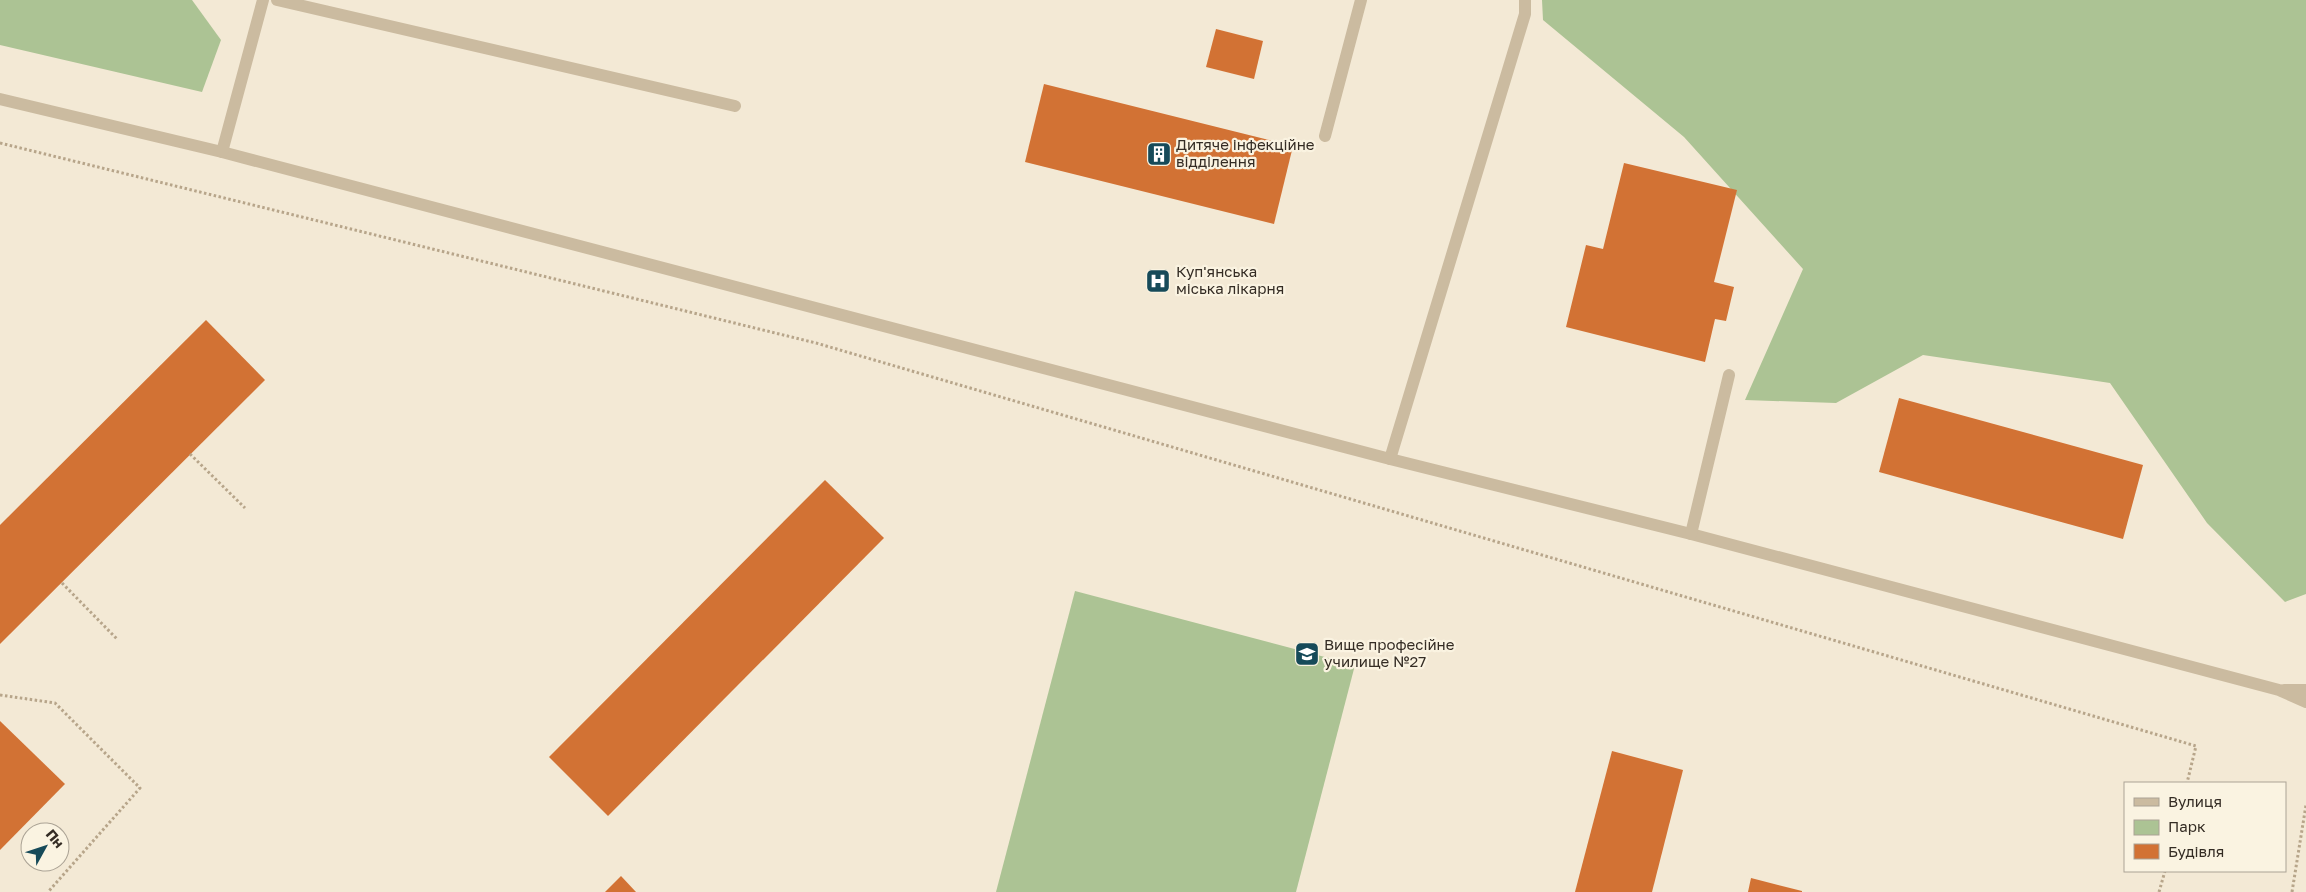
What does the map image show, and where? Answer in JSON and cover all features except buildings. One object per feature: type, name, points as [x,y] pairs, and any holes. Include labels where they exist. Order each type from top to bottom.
[{"type":"street","points":[[222,152],[263,0]]},
{"type":"street","points":[[278,0],[735,106]]},
{"type":"street","points":[[1325,136],[1361,0]]},
{"type":"street","points":[[1390,459],[1524,14],[1525,0]]},
{"type":"street","points":[[0,99],[222,152],[1390,459],[1691,534],[2279,690],[2306,702]]},
{"type":"street","points":[[1691,534],[1729,375]]},
{"type":"street","points":[[2279,690],[2306,690]]},
{"type":"path","points":[[0,143],[816,343],[2196,746],[2186,782]]},
{"type":"path","points":[[190,454],[245,508]]},
{"type":"path","points":[[62,583],[117,639]]},
{"type":"path","points":[[0,695],[55,703],[140,788],[48,892]]},
{"type":"path","points":[[2292,892],[2306,805]]},
{"type":"path","points":[[2160,892],[2165,872]]},
{"type":"green space","points":[[0,0],[192,0],[221,40],[202,92],[0,45]]},
{"type":"green space","points":[[1542,0],[2306,0],[2306,594],[2285,602],[2207,523],[2110,383],[1923,355],[1836,403],[1745,400],[1803,269],[1684,137],[1543,20]]},
{"type":"green space","points":[[1075,591],[1355,665],[1296,892],[996,892]]},
{"type":"place","name":"Дитяче інфекційне відділення","points":[[1159,154]]},
{"type":"place","name":"Куп'янська міська лікарня","points":[[1158,281]]},
{"type":"place","name":"Вище професійне училище №27","points":[[1307,654]]}]
